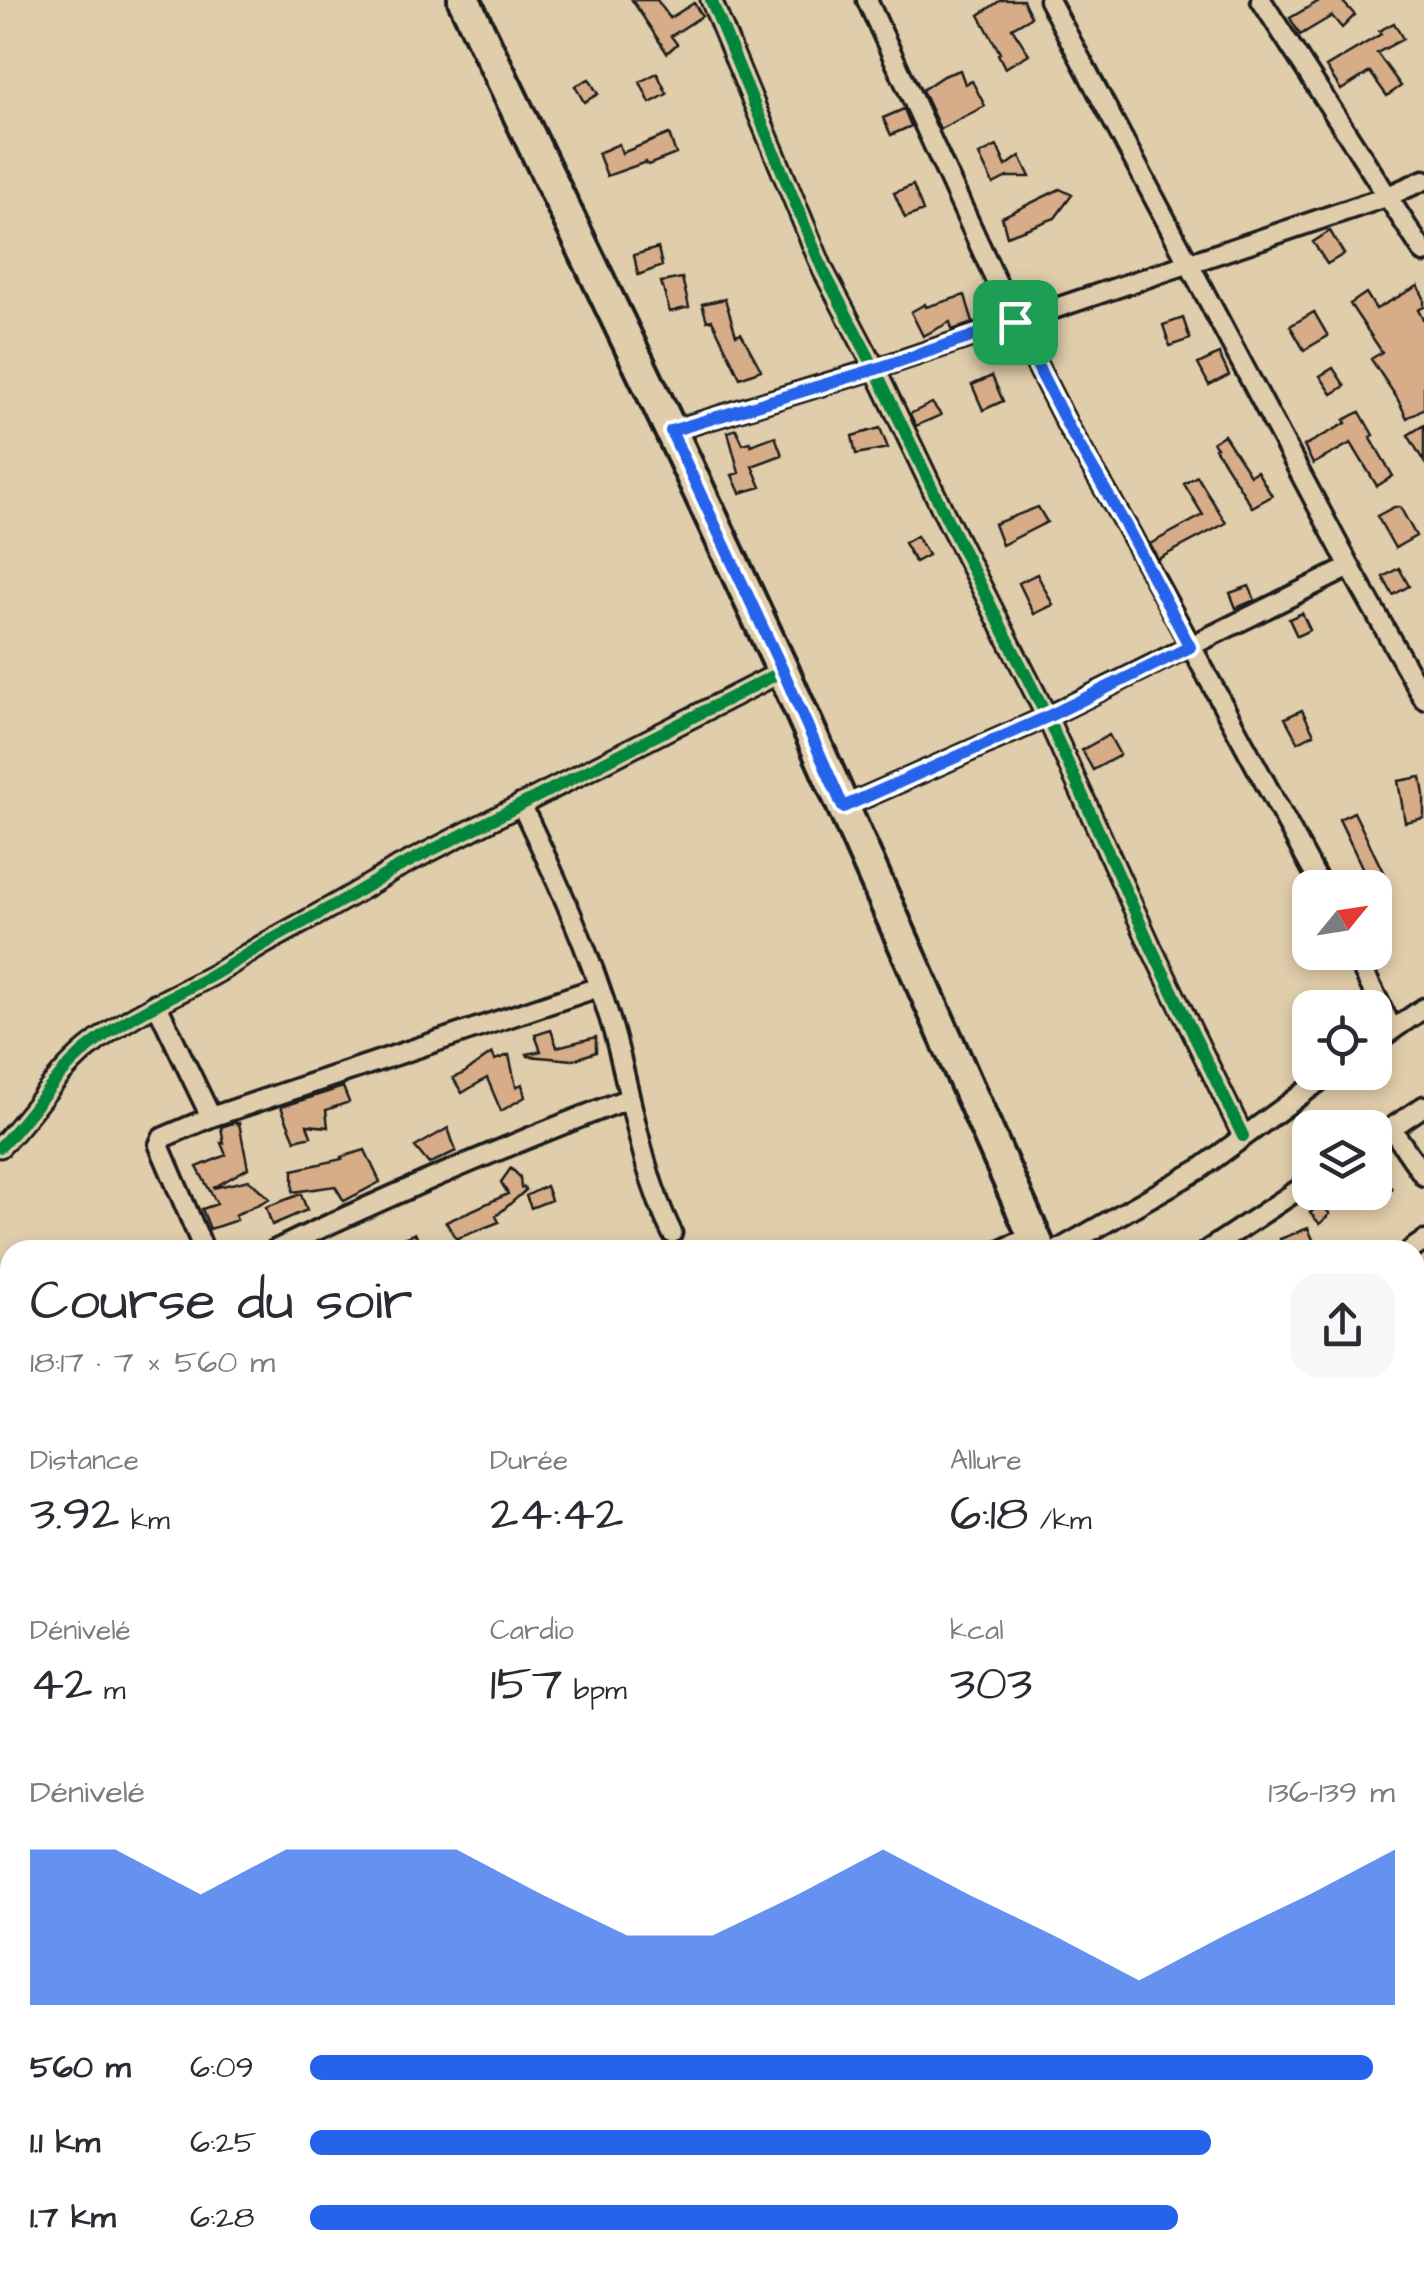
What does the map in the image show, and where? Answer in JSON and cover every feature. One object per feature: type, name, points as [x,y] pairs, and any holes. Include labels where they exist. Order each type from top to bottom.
[{"type":"main road","points":[[464,0],[783,671],[1042,1240]]},
{"type":"street","points":[[711,0],[824,270],[1047,717],[1150,947],[1243,1136]]},
{"type":"street","points":[[867,0],[1015,322],[1069,428],[1312,870]]},
{"type":"street","points":[[1048,0],[1424,699]]},
{"type":"street","points":[[1261,0],[1424,253]]},
{"type":"street","points":[[671,431],[876,369],[1386,197],[1424,180]]},
{"type":"street","points":[[843,807],[1047,717],[1350,566]]},
{"type":"street","points":[[0,1147],[62,1073],[120,1024],[347,900],[393,870],[783,671]]},
{"type":"street","points":[[520,804],[600,987],[651,1183],[672,1233]]},
{"type":"street","points":[[200,1240],[159,1145],[162,1138],[211,1117],[600,987]]},
{"type":"street","points":[[156,1003],[211,1117]]},
{"type":"street","points":[[1392,1029],[1424,1008]]},
{"type":"street","points":[[1054,1240],[1200,1169],[1307,1090]]},
{"type":"street","points":[[296,1240],[406,1189],[630,1098]]},
{"type":"street","points":[[1392,1128],[1424,1106]]},
{"type":"street","points":[[1392,1143],[1424,1176]]},
{"type":"street","points":[[1223,1240],[1292,1194]]},
{"type":"building","points":[[632,0],[657,0],[670,18],[694,3],[702,16],[671,36],[677,44],[667,53]]},
{"type":"building","points":[[1001,0],[1023,0],[1031,17],[1012,28],[1029,54],[1005,68],[979,15]]},
{"type":"building","points":[[1321,0],[1341,0],[1355,15],[1342,28],[1332,16],[1300,35],[1290,18]]},
{"type":"building","points":[[1394,23],[1403,39],[1377,53],[1401,86],[1387,96],[1370,72],[1341,90],[1326,67]]},
{"type":"building","points":[[960,70],[965,84],[972,81],[985,106],[940,129],[922,90]]},
{"type":"building","points":[[657,73],[667,94],[650,103],[640,82]]},
{"type":"building","points":[[589,79],[598,94],[584,102],[575,86]]},
{"type":"building","points":[[904,109],[911,126],[891,135],[883,118]]},
{"type":"building","points":[[669,134],[676,154],[607,176],[598,153],[619,144],[622,153]]},
{"type":"building","points":[[997,146],[1006,166],[1020,156],[1030,177],[1007,177],[993,184],[979,155]]},
{"type":"building","points":[[913,185],[923,211],[905,218],[894,193]]},
{"type":"building","points":[[1060,189],[1072,195],[1055,218],[1007,236],[1002,217]]},
{"type":"building","points":[[1330,231],[1344,254],[1327,264],[1313,242]]},
{"type":"building","points":[[658,248],[662,266],[638,275],[634,255]]},
{"type":"building","points":[[682,278],[689,307],[670,312],[661,282]]},
{"type":"building","points":[[1418,286],[1424,298],[1424,307],[1418,310],[1424,321],[1424,408],[1407,418],[1371,359],[1382,352],[1350,304],[1366,293],[1376,309]]},
{"type":"building","points":[[965,295],[973,323],[952,330],[950,322],[923,336],[911,312],[925,304],[926,307]]},
{"type":"building","points":[[725,299],[736,335],[741,333],[761,370],[740,378],[712,320],[707,321],[702,304]]},
{"type":"building","points":[[1314,312],[1328,336],[1304,350],[1290,326]]},
{"type":"building","points":[[1183,318],[1190,339],[1170,346],[1163,325]]},
{"type":"building","points":[[1219,354],[1229,375],[1209,385],[1198,364]]},
{"type":"building","points":[[1333,368],[1345,386],[1332,394],[1320,376]]},
{"type":"building","points":[[992,376],[1003,401],[983,410],[972,385]]},
{"type":"building","points":[[932,403],[941,415],[916,426],[910,414]]},
{"type":"building","points":[[1360,412],[1393,476],[1377,486],[1351,443],[1313,464],[1304,446]]},
{"type":"building","points":[[1424,425],[1424,462],[1408,435]]},
{"type":"building","points":[[880,428],[888,448],[856,454],[852,436]]},
{"type":"building","points":[[736,429],[743,444],[775,436],[782,455],[752,466],[761,487],[740,493],[732,475],[739,473],[728,432]]},
{"type":"building","points":[[1224,435],[1250,475],[1257,471],[1272,496],[1252,507],[1215,448],[1213,442]]},
{"type":"building","points":[[1197,476],[1226,523],[1158,559],[1150,544],[1203,515],[1184,484]]},
{"type":"building","points":[[1038,507],[1047,522],[1002,545],[994,524]]},
{"type":"building","points":[[1400,507],[1416,536],[1395,548],[1377,516]]},
{"type":"building","points":[[917,536],[928,555],[915,562],[904,543]]},
{"type":"building","points":[[1399,568],[1409,586],[1393,595],[1383,577]]},
{"type":"building","points":[[1037,574],[1053,605],[1034,614],[1019,583]]},
{"type":"building","points":[[1249,586],[1255,600],[1236,608],[1230,593]]},
{"type":"building","points":[[1302,613],[1310,630],[1297,636],[1289,619]]},
{"type":"building","points":[[1302,710],[1314,734],[1298,742],[1285,718]]},
{"type":"building","points":[[1109,735],[1120,755],[1093,770],[1082,750]]},
{"type":"building","points":[[1421,777],[1424,818],[1405,822],[1398,781]]},
{"type":"building","points":[[1354,812],[1382,870],[1363,870],[1339,819]]},
{"type":"building","points":[[551,1030],[557,1047],[596,1037],[596,1052],[573,1060],[528,1056],[541,1051],[535,1035]]},
{"type":"building","points":[[492,1053],[495,1060],[509,1055],[516,1087],[522,1084],[525,1097],[501,1111],[487,1078],[462,1093],[453,1078]]},
{"type":"building","points":[[343,1087],[349,1102],[326,1110],[328,1127],[307,1125],[311,1136],[295,1140],[281,1107]]},
{"type":"building","points":[[236,1122],[248,1168],[213,1188],[249,1180],[270,1199],[235,1215],[237,1220],[210,1229],[202,1209],[217,1204],[197,1167],[226,1155],[221,1127]]},
{"type":"building","points":[[448,1128],[456,1151],[429,1164],[415,1147]]},
{"type":"building","points":[[365,1150],[380,1182],[344,1201],[335,1186],[293,1192],[293,1170]]},
{"type":"building","points":[[511,1168],[520,1177],[521,1188],[526,1190],[496,1216],[499,1222],[456,1239],[446,1222],[508,1194],[501,1182]]},
{"type":"building","points":[[546,1186],[551,1200],[531,1208],[526,1196]]},
{"type":"building","points":[[301,1194],[307,1210],[272,1225],[266,1207]]},
{"type":"building","points":[[1326,1210],[1330,1214],[1320,1224],[1310,1213]]},
{"type":"building","points":[[1308,1228],[1313,1240],[1280,1240]]},
{"type":"building","points":[[415,1233],[418,1240],[399,1240]]},
{"type":"cycle path","points":[[711,0],[823,270],[1047,717],[1151,947],[1243,1136]]},
{"type":"cycle path","points":[[0,1147],[75,1060],[132,1018],[393,870],[783,671]]},
{"type":"route","points":[[1015,322],[1190,647],[1047,717],[843,807],[671,431],[1015,322]]}]
